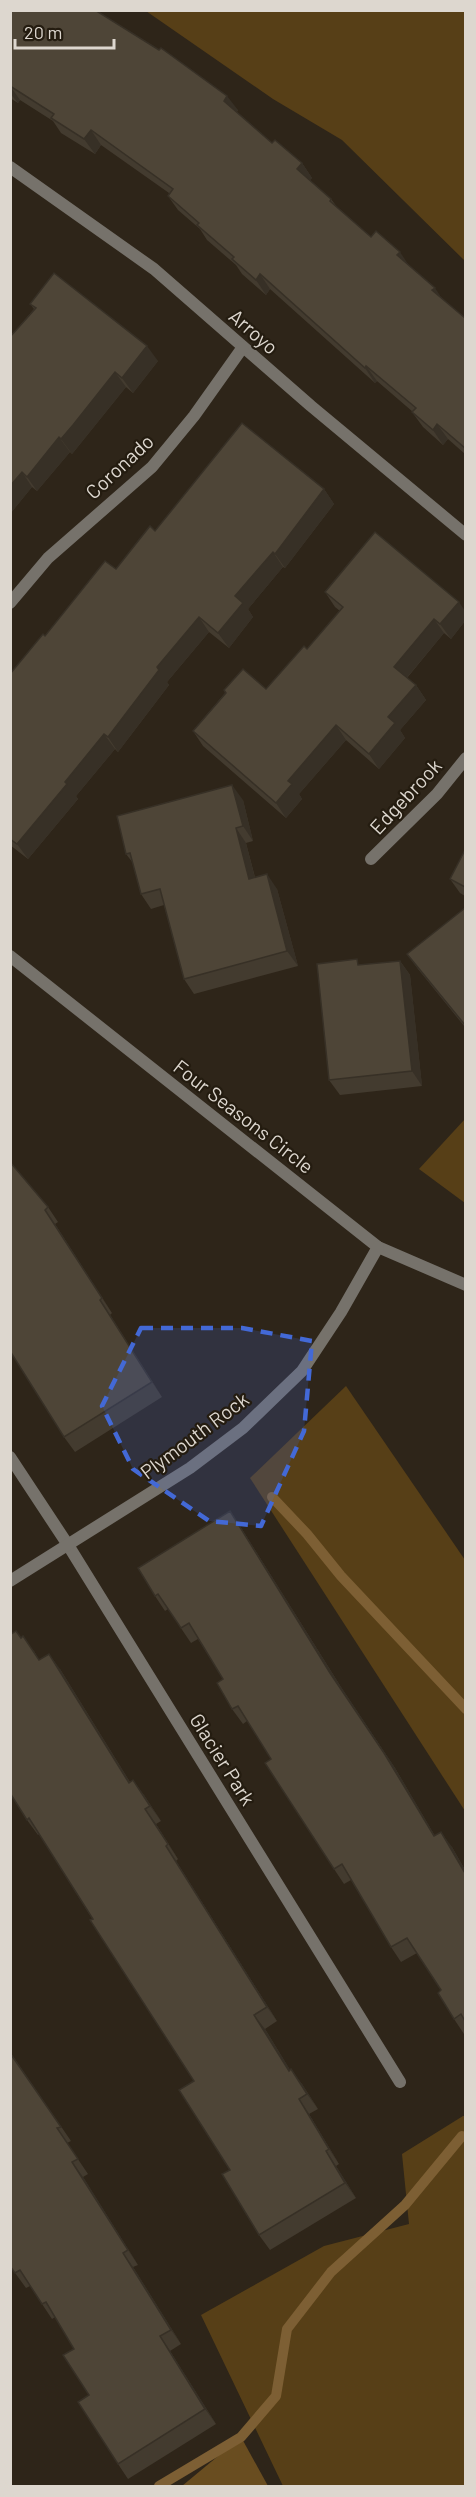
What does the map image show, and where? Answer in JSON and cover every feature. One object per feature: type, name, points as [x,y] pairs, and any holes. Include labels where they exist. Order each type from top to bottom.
[{"type":"street","name":"Arroyo","points":[[10,167],[154,269],[243,348],[465,535]]},
{"type":"street","name":"Coronado","points":[[10,603],[48,558],[152,467],[194,416],[243,348]]},
{"type":"street","name":"Edgebrook","points":[[371,859],[437,794],[465,758]]},
{"type":"street","name":"Four Seasons Circle","points":[[10,956],[378,1247],[465,1285]]},
{"type":"street","name":"Plymouth Rock","points":[[10,1581],[190,1468],[243,1428],[302,1371],[341,1312],[378,1247]]},
{"type":"street","name":"Glacier Park","points":[[10,1457],[68,1545],[400,2082]]},
{"type":"highlighted area","points":[[141,1328],[242,1328],[312,1341],[304,1431],[261,1526],[209,1521],[133,1469],[102,1406]]},
{"type":"shaded area","points":[[146,11],[465,11],[465,261],[342,140],[273,99]]},
{"type":"shaded area","points":[[465,1119],[465,1203],[419,1169]]},
{"type":"shaded area","points":[[346,1386],[465,1560],[465,1811],[250,1478]]},
{"type":"shaded area","points":[[466,2116],[465,2486],[283,2486],[201,2315],[324,2246],[409,2224],[402,2154]]},
{"type":"shaded area","points":[[241,2437],[268,2486],[182,2486]]},
{"type":"building","points":[[10,10],[95,10],[159,50],[161,48],[227,96],[224,101],[272,143],[275,140],[302,163],[297,169],[371,237],[376,231],[400,252],[397,255],[435,288],[432,290],[465,318],[465,448],[437,424],[433,430],[412,412],[416,408],[366,366],[365,368],[260,274],[256,280],[232,259],[234,257],[168,196],[173,189],[91,130],[84,139],[51,118],[54,114],[10,86]]},
{"type":"building","points":[[54,273],[147,346],[122,378],[115,372],[73,425],[61,439],[59,437],[27,477],[22,472],[10,486],[10,337],[36,308],[30,304]]},
{"type":"building","points":[[242,423],[324,489],[275,554],[273,552],[235,596],[243,603],[218,633],[199,617],[157,667],[159,670],[108,737],[104,734],[65,782],[67,784],[17,844],[10,839],[10,674],[43,634],[45,636],[105,561],[116,569],[150,526],[155,531]]},
{"type":"building","points":[[375,532],[459,602],[440,624],[434,619],[394,667],[416,685],[388,717],[395,723],[369,754],[336,725],[288,781],[292,784],[276,803],[193,731],[226,693],[224,690],[243,669],[266,689],[304,646],[307,649],[343,607],[325,592]]},
{"type":"building","points":[[232,785],[243,826],[236,828],[249,879],[267,874],[287,951],[184,979],[160,889],[141,894],[130,853],[126,854],[117,816]]},
{"type":"building","points":[[465,850],[465,887],[450,879]]},
{"type":"building","points":[[465,908],[465,1025],[407,954]]},
{"type":"building","points":[[357,959],[358,965],[400,961],[412,1071],[329,1080],[317,964]]},
{"type":"building","points":[[10,1162],[48,1207],[45,1210],[102,1298],[100,1300],[152,1382],[64,1437],[10,1351]]},
{"type":"building","points":[[230,1511],[434,1836],[441,1832],[465,1873],[465,2021],[461,2014],[454,2019],[438,1993],[441,1990],[407,1938],[391,1947],[342,1864],[334,1869],[265,1763],[271,1759],[238,1706],[232,1709],[217,1683],[223,1679],[189,1623],[181,1628],[158,1594],[155,1596],[138,1568]]},
{"type":"building","points":[[16,1631],[21,1638],[23,1636],[39,1660],[49,1654],[129,1783],[133,1780],[150,1806],[145,1809],[168,1844],[166,1846],[267,2007],[254,2015],[289,2071],[291,2069],[307,2094],[299,2099],[329,2149],[326,2151],[345,2183],[259,2235],[222,2174],[230,2170],[179,2090],[194,2081],[90,1920],[93,1919],[29,1818],[27,1820],[10,1793],[10,1635]]},
{"type":"building","points":[[10,2053],[61,2127],[57,2128],[78,2159],[72,2162],[128,2250],[123,2253],[171,2330],[160,2336],[205,2409],[118,2464],[78,2402],[89,2395],[63,2355],[74,2349],[46,2302],[42,2304],[20,2270],[15,2273],[10,2266]]},
{"type":"waterway","points":[[272,1497],[307,1534],[341,1576],[466,1709]]},
{"type":"waterway","points":[[159,2486],[241,2437],[276,2396],[287,2329],[331,2272],[405,2205],[462,2136],[466,2137]]}]
